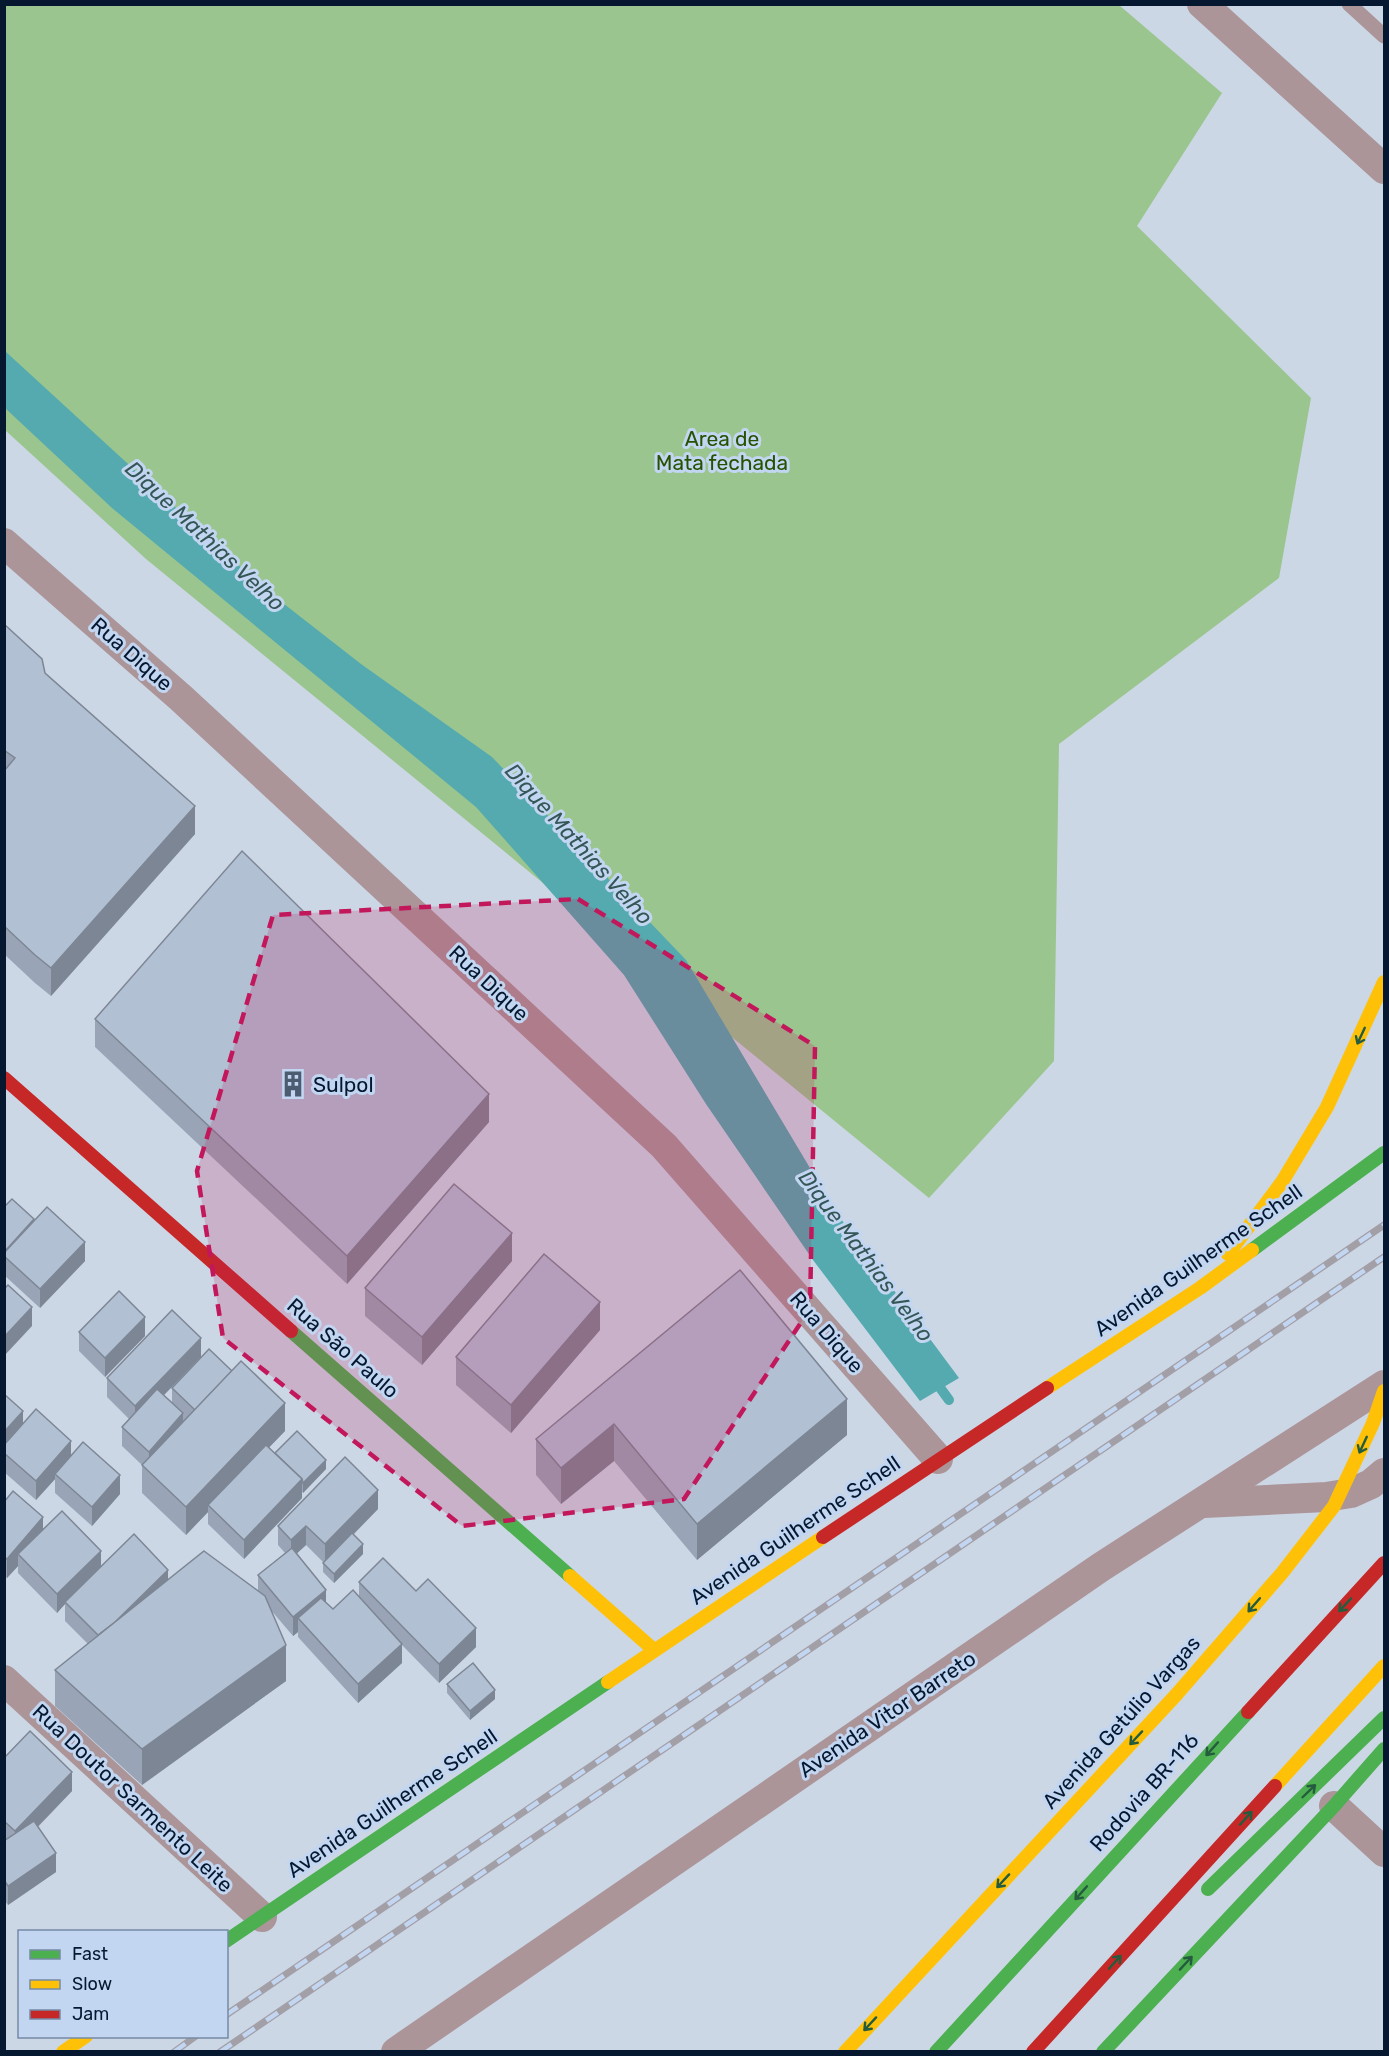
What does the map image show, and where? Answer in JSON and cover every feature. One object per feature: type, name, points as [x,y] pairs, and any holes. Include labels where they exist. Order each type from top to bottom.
[{"type":"main road","points":[[1200,1288],[1252,1224],[1298,1158],[1339,1082],[1384,982]]},
{"type":"main road","name":"Rua São Paulo","points":[[4,1078],[654,1650]]},
{"type":"main road","name":"Avenida Guilherme Schell","points":[[228,1940],[938,1459],[1200,1288],[1384,1153]]},
{"type":"main road","name":"Avenida Getúlio Vargas","points":[[845,2052],[1176,1695],[1282,1573],[1334,1506],[1373,1423],[1384,1391]]},
{"type":"main road","name":"Rodovia BR-116","points":[[936,2052],[1384,1563]]},
{"type":"main road","points":[[1033,2052],[1384,1666]]},
{"type":"main road","points":[[1196,1902],[1384,1718]]},
{"type":"main road","points":[[1103,2052],[1334,1806],[1384,1749]]},
{"type":"main road","points":[[1041,2052],[1136,1960]]},
{"type":"main road","points":[[63,2052],[84,2038]]},
{"type":"street","points":[[1202,4],[1384,169]]},
{"type":"street","name":"Rua Dique","points":[[4,543],[181,698],[664,1146],[938,1459]]},
{"type":"street","name":"Avenida Vitor Barreto","points":[[396,2052],[1101,1567],[1384,1386]]},
{"type":"street","points":[[1349,1408],[1366,1412],[1384,1423]]},
{"type":"street","points":[[1201,1503],[1326,1497],[1351,1493],[1371,1484],[1384,1473]]},
{"type":"street","name":"Rua Doutor Sarmento Leite","points":[[4,1680],[262,1917]]},
{"type":"street","points":[[1334,1806],[1384,1852]]},
{"type":"lane","points":[[1349,4],[1384,36]]},
{"type":"highlighted area","points":[[578,899],[815,1046],[810,1309],[684,1499],[462,1526],[223,1338],[197,1171],[273,915]]},
{"type":"green space","name":"Area de Mata fechada","points":[[5,4],[1119,5],[1222,93],[1137,226],[1311,398],[1279,578],[1059,744],[1054,1061],[929,1198],[146,559],[5,430]]},
{"type":"water","name":"Dique Mathias Velho","points":[[5,351],[261,586],[361,664],[492,757],[686,960],[838,1215],[959,1378],[920,1401],[813,1260],[706,1104],[624,975],[476,807],[112,508],[5,408]]},
{"type":"building","points":[[4,624],[42,659],[45,673],[195,806],[51,968],[4,926],[4,771],[15,758],[4,750]]},
{"type":"building","name":"Sulpol","points":[[242,851],[489,1094],[347,1256],[95,1019]]},
{"type":"building","points":[[454,1184],[512,1233],[422,1337],[365,1288]]},
{"type":"building","points":[[12,1199],[34,1219],[6,1250],[4,1207]]},
{"type":"building","points":[[47,1207],[85,1242],[40,1289],[4,1256],[4,1253]]},
{"type":"building","points":[[544,1254],[600,1302],[511,1405],[456,1357]]},
{"type":"building","points":[[740,1270],[847,1399],[697,1524],[614,1424],[561,1468],[536,1439]]},
{"type":"building","points":[[8,1285],[32,1307],[4,1337],[4,1289]]},
{"type":"building","points":[[119,1291],[145,1317],[105,1358],[79,1332]]},
{"type":"building","points":[[172,1310],[201,1338],[135,1406],[107,1378]]},
{"type":"building","points":[[209,1349],[232,1371],[195,1410],[172,1388]]},
{"type":"building","points":[[241,1361],[285,1403],[186,1507],[142,1465]]},
{"type":"building","points":[[157,1389],[183,1413],[149,1452],[122,1427]]},
{"type":"building","points":[[4,1394],[23,1411],[4,1432]]},
{"type":"building","points":[[36,1409],[71,1441],[36,1481],[4,1453],[4,1445]]},
{"type":"building","points":[[297,1431],[326,1460],[303,1483],[302,1479],[275,1453]]},
{"type":"building","points":[[83,1442],[120,1475],[92,1507],[55,1474]]},
{"type":"building","points":[[266,1445],[302,1479],[244,1540],[208,1505]]},
{"type":"building","points":[[345,1457],[378,1490],[325,1544],[306,1526],[291,1540],[278,1526]]},
{"type":"building","points":[[13,1491],[43,1517],[7,1559],[4,1557],[4,1502]]},
{"type":"building","points":[[62,1511],[101,1551],[57,1594],[18,1554]]},
{"type":"building","points":[[352,1533],[363,1544],[334,1574],[323,1563]]},
{"type":"building","points":[[134,1534],[168,1570],[115,1622],[98,1635],[65,1602]]},
{"type":"building","points":[[292,1548],[326,1590],[293,1617],[258,1575]]},
{"type":"building","points":[[204,1551],[265,1596],[286,1645],[142,1749],[55,1670]]},
{"type":"building","points":[[383,1558],[416,1591],[428,1579],[476,1628],[439,1664],[359,1582]]},
{"type":"building","points":[[353,1590],[402,1644],[358,1684],[298,1618],[321,1598],[333,1609]]},
{"type":"building","points":[[473,1663],[495,1690],[470,1711],[447,1684]]},
{"type":"building","points":[[30,1731],[72,1772],[15,1831],[4,1821],[4,1758]]},
{"type":"building","points":[[34,1821],[56,1853],[8,1886],[4,1880],[4,1841]]},
{"type":"waterway","name":"Dique Mathias Velho","points":[[933,1378],[949,1400]]},
{"type":"railway","points":[[228,2014],[1384,1225]]},
{"type":"railway","points":[[220,2052],[1384,1257]]},
{"type":"railway","points":[[174,2052],[193,2038]]},
{"type":"traffic: fast","points":[[1252,1250],[1384,1153]]},
{"type":"traffic: fast","points":[[291,1331],[570,1576]]},
{"type":"traffic: fast","points":[[228,1940],[608,1682]]},
{"type":"traffic: fast","points":[[936,2052],[1248,1712]]},
{"type":"traffic: fast","points":[[1208,1889],[1384,1718]]},
{"type":"traffic: fast","points":[[1103,2052],[1334,1806],[1384,1749]]},
{"type":"traffic: slow","points":[[1228,1254],[1282,1182],[1327,1107],[1384,982]]},
{"type":"traffic: slow","points":[[1047,1388],[1200,1288],[1252,1250]]},
{"type":"traffic: slow","points":[[1176,1695],[1282,1573],[1334,1506],[1373,1423],[1384,1391]]},
{"type":"traffic: slow","points":[[608,1682],[823,1537]]},
{"type":"traffic: slow","points":[[570,1576],[654,1650]]},
{"type":"traffic: slow","points":[[1275,1786],[1384,1666]]},
{"type":"traffic: slow","points":[[845,2052],[1176,1695]]},
{"type":"traffic: slow","points":[[63,2052],[83,2038]]},
{"type":"traffic: jam","points":[[4,1078],[291,1331]]},
{"type":"traffic: jam","points":[[823,1537],[1047,1388]]},
{"type":"traffic: jam","points":[[1248,1712],[1384,1563]]},
{"type":"traffic: jam","points":[[1033,2052],[1275,1786]]},
{"type":"place","name":"Sulpol","points":[[293,1084]]}]
